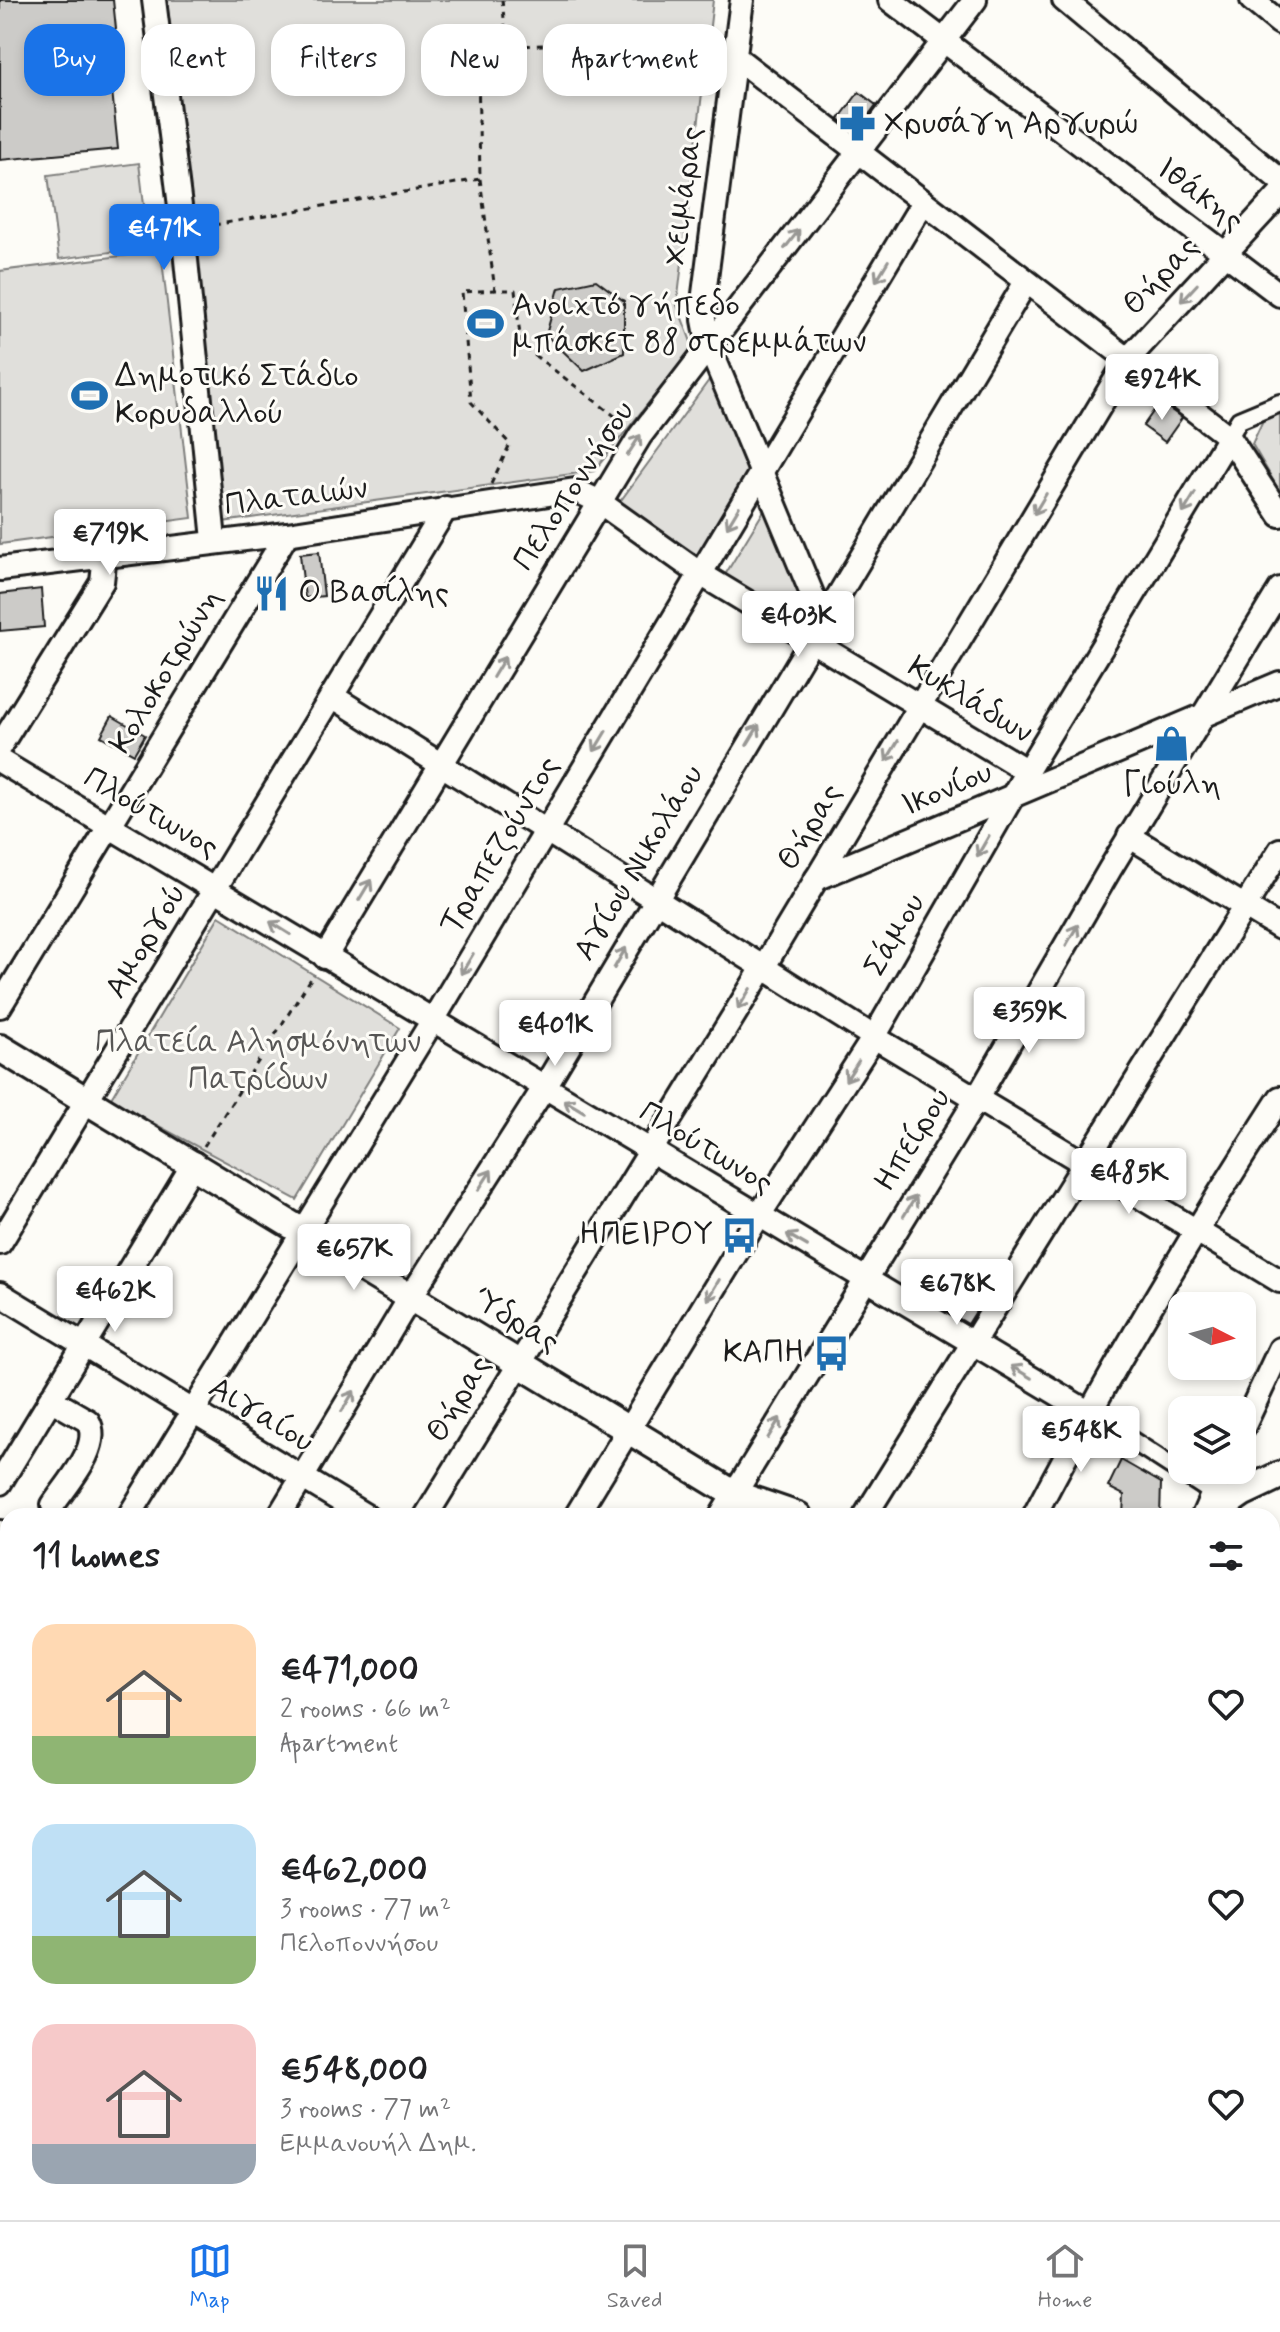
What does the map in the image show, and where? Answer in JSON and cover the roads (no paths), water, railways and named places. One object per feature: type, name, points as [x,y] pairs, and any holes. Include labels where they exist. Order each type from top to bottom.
[{"type":"street","points":[[154,0],[183,230],[214,540]]},
{"type":"street","name":"Χειμάρας","points":[[742,0],[704,294],[704,320],[709,346],[822,618]]},
{"type":"street","name":"Ιθάκης","points":[[890,0],[1280,295]]},
{"type":"street","name":"Πελοποννήσου","points":[[325,957],[640,436],[975,0]]},
{"type":"street","points":[[1064,0],[1280,180]]},
{"type":"street","points":[[1252,0],[1280,23]]},
{"type":"street","points":[[735,47],[922,204],[1229,437],[1280,515]]},
{"type":"street","name":"Θήρας","points":[[431,1508],[763,968],[1128,359],[1280,194]]},
{"type":"street","name":"Τραπεζούντος","points":[[134,1508],[433,1020],[922,204]]},
{"type":"street","name":"Αγίου Νικολάου","points":[[284,1508],[410,1298],[544,1088],[822,618],[1026,282]]},
{"type":"street","name":"Σάμου","points":[[581,1508],[758,1217],[874,1037],[1012,796],[1239,420],[1280,403]]},
{"type":"street","name":"Πλαταιών","points":[[0,569],[214,540],[287,534],[565,490],[585,493],[598,501]]},
{"type":"street","name":"Κυκλάδων","points":[[598,501],[699,573],[1027,771]]},
{"type":"street","name":"Αμοργού","points":[[0,1243],[446,508]]},
{"type":"street","name":"Κολοκοτρώνη","points":[[0,1006],[287,534]]},
{"type":"street","points":[[0,746],[102,582],[105,554]]},
{"type":"street","name":"Ηπείρου","points":[[727,1505],[976,1100],[1129,836],[1280,589]]},
{"type":"street","name":"Ικονίου","points":[[816,879],[1280,683]]},
{"type":"street","points":[[332,696],[976,1100],[1088,1163],[1280,1281]]},
{"type":"street","name":"Πλούτωνος","points":[[0,761],[1088,1412],[1208,1508]]},
{"type":"street","points":[[1129,836],[1280,928]]},
{"type":"street","points":[[870,1508],[1088,1163],[1280,850]]},
{"type":"street","name":"Ύδρας","points":[[0,1048],[629,1429],[727,1505]]},
{"type":"street","points":[[1038,1508],[1088,1412],[1195,1230],[1280,1098]]},
{"type":"street","points":[[0,1483],[194,1163]]},
{"type":"street","name":"Αιγαίου","points":[[0,1294],[353,1508]]},
{"type":"street","points":[[1256,1400],[1280,1349]]},
{"type":"street","points":[[50,1399],[88,1421],[92,1437],[89,1450],[53,1505]]},
{"type":"street","points":[[1208,1508],[1280,1475]]},
{"type":"street","points":[[1208,1508],[1217,1484]]},
{"type":"place","name":"Χρυσάγη Αργυρώ","points":[[858,124]]},
{"type":"place","name":"Ανοιχτό γήπεδο μπάσκετ 88 στρεμμάτων","points":[[486,324]]},
{"type":"place","name":"Δημοτικό Στάδιο Κορυδαλλού","points":[[89,395]]},
{"type":"place","name":"Ο Βασίλης","points":[[272,593]]},
{"type":"place","name":"Γιούλη","points":[[1172,743]]},
{"type":"place","name":"ΗΠΕΙΡΟΥ","points":[[739,1235]]},
{"type":"place","name":"ΚΑΠΗ","points":[[831,1353]]},
{"type":"park label","name":"Πλατεία Αλησμόνητων Πατρίδων","points":[[258,1062]]}]
